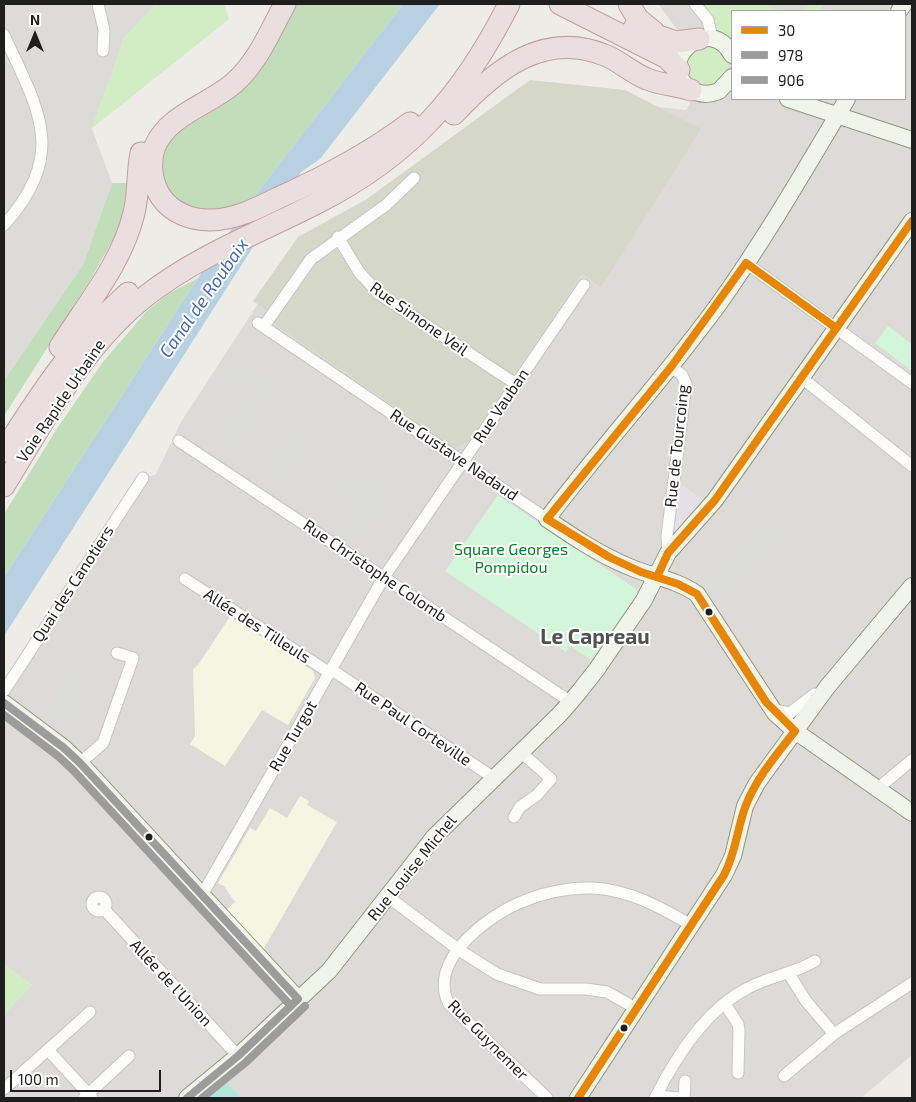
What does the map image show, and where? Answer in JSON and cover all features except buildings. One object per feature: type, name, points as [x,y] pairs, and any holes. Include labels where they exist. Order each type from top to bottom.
[{"type":"highway","points":[[4,437],[110,270],[125,241],[137,200],[140,158],[151,131],[163,117],[231,72],[247,53],[275,4]]},
{"type":"highway","points":[[286,4],[256,56],[242,75],[224,91],[171,124],[155,147],[151,166],[155,185],[166,203],[189,217],[218,220],[261,206],[349,166]]},
{"type":"highway","name":"Voie Rapide Urbaine","points":[[4,451],[51,380],[92,328],[149,276],[213,245],[318,187],[410,123],[452,75],[494,4]]},
{"type":"highway","points":[[336,198],[393,156],[440,110],[479,60],[509,4]]},
{"type":"highway","points":[[560,4],[667,58],[679,70]]},
{"type":"highway","points":[[581,4],[642,32],[670,40],[689,42],[706,39]]},
{"type":"highway","points":[[629,4],[644,26],[670,40]]},
{"type":"highway","points":[[213,245],[336,198],[380,175],[412,152],[490,77],[516,60],[542,50],[564,48],[596,52],[618,61],[644,78],[691,90]]},
{"type":"highway","name":"Voie Rapide Urbaine","points":[[4,486],[66,387],[97,345],[144,297],[213,245]]},
{"type":"street","points":[[98,4],[104,30],[103,51]]},
{"type":"street","points":[[694,4],[708,20],[706,39]]},
{"type":"street","points":[[4,36],[37,107],[43,139],[40,162],[29,192],[4,225]]},
{"type":"street","points":[[726,89],[705,94],[691,90],[682,79],[679,70],[682,53],[687,46],[706,39],[724,45],[731,54]]},
{"type":"street","points":[[794,100],[842,108],[912,140]]},
{"type":"street","points":[[815,100],[912,132]]},
{"type":"street","name":"Rue de Tourcoing","points":[[668,553],[667,536],[686,384],[682,375],[671,367],[746,263],[842,108]]},
{"type":"street","points":[[338,237],[386,205],[414,178]]},
{"type":"street","name":"Rue Louise Michel","points":[[187,1098],[238,1056],[340,960],[445,825],[570,702],[611,649],[657,577],[668,553],[681,540],[701,512],[715,500],[912,220]]},
{"type":"street","name":"Rue Gustave Nadaud","points":[[338,237],[311,259],[261,324],[547,519],[609,557],[685,587],[700,597],[770,707],[795,731],[912,813]]},
{"type":"street","name":"Rue Simone Veil","points":[[338,237],[359,272],[379,294],[516,384]]},
{"type":"street","points":[[746,263],[912,383]]},
{"type":"street","name":"Rue Vauban","points":[[384,577],[584,285]]},
{"type":"street","points":[[547,519],[671,367]]},
{"type":"street","points":[[802,378],[910,460]]},
{"type":"street","name":"Rue Christophe Colomb","points":[[179,441],[570,702]]},
{"type":"street","name":"Quai des Canotiers","points":[[4,690],[143,478]]},
{"type":"street","name":"Rue Turgot","points":[[202,895],[384,577]]},
{"type":"street","name":"Allée des Tilleuls","points":[[185,579],[331,672]]},
{"type":"street","points":[[578,1098],[731,861],[740,821],[752,791],[839,673],[912,586]]},
{"type":"street","points":[[80,763],[103,743],[133,658],[118,653]]},
{"type":"street","name":"Rue Paul Corteville","points":[[331,672],[494,778]]},
{"type":"street","points":[[770,707],[786,714],[795,712],[839,673]]},
{"type":"street","points":[[4,702],[48,735],[80,763],[298,999]]},
{"type":"street","points":[[514,817],[520,807],[537,795],[551,779],[521,752]]},
{"type":"street","points":[[877,789],[912,760]]},
{"type":"street","name":"Rue Guynemer","points":[[547,1098],[449,1004],[443,990],[443,977],[450,961],[459,950],[478,929],[505,910],[531,898],[568,889],[605,890],[634,896],[658,906],[691,925]]},
{"type":"street","points":[[388,896],[459,950],[497,974],[518,983],[551,990],[598,990],[616,996],[637,1009]]},
{"type":"street","name":"Allée de l'Union","points":[[104,910],[238,1056]]},
{"type":"street","points":[[685,1081],[682,1098],[656,1097],[689,1042],[725,1004],[748,988],[788,974],[815,961]]},
{"type":"street","points":[[788,974],[806,1001],[834,1034]]},
{"type":"street","points":[[784,1076],[834,1034],[912,983]]},
{"type":"street","points":[[725,1004],[738,1024],[738,1073]]},
{"type":"street","points":[[4,1089],[90,1012]]},
{"type":"street","points":[[48,1050],[88,1097],[129,1056]]},
{"type":"shaded area","points":[[4,4],[156,4],[124,38],[92,129],[112,183],[83,265],[4,380]]},
{"type":"shaded area","points":[[658,4],[912,4],[912,1055],[861,1098],[4,1098],[4,1014],[32,985],[4,964],[4,690],[143,478],[156,474],[181,422],[296,245],[580,98],[686,110],[709,72]]},
{"type":"shaded area","points":[[530,80],[625,90],[701,129],[601,287],[582,274],[468,442],[455,448],[273,323],[274,315],[253,301],[298,237],[367,199]]},
{"type":"shaded area","points":[[236,360],[279,386],[269,403],[252,393],[254,389],[246,384],[242,390],[229,382],[233,375],[229,372]]},
{"type":"shaded area","points":[[244,395],[264,409],[234,454],[213,441]]},
{"type":"shaded area","points":[[290,427],[311,440],[280,486],[260,472]]},
{"type":"shaded area","points":[[341,467],[369,485],[373,480],[395,493],[377,522],[371,518],[353,546],[337,535],[356,506],[327,487]]},
{"type":"shaded area","points":[[681,484],[703,500],[677,538],[673,532]]},
{"type":"shaded area","points":[[774,512],[792,530],[720,602],[702,583]]},
{"type":"shaded area","points":[[231,615],[313,671],[315,678],[288,725],[262,710],[225,766],[190,744],[195,736],[193,669],[198,665]]},
{"type":"shaded area","points":[[65,666],[89,674],[72,724],[65,722],[63,726],[48,716]]},
{"type":"shaded area","points":[[300,796],[309,801],[307,805],[337,822],[263,950],[226,910],[235,902],[224,886],[218,883],[250,828],[256,831],[270,808],[287,818]]},
{"type":"shaded area","points":[[226,1082],[241,1098],[204,1098]]},
{"type":"green space","points":[[156,4],[224,4],[229,19],[91,129],[124,38]]},
{"type":"green space","points":[[293,4],[403,4],[248,205],[205,213],[175,202],[162,182],[162,149],[169,135],[218,101]]},
{"type":"green space","points":[[704,4],[765,4],[774,10],[731,10],[731,42],[720,34]]},
{"type":"green space","points":[[809,4],[824,4],[820,10],[805,10]]},
{"type":"green space","points":[[707,45],[722,51],[728,66],[722,81],[707,87],[692,81],[686,66],[692,51]]},
{"type":"green space","points":[[112,183],[128,183],[120,227],[89,282],[4,416],[4,380],[83,265]]},
{"type":"green space","points":[[198,278],[4,577],[4,514],[58,427],[103,362],[146,312],[168,294]]},
{"type":"green space","points":[[888,326],[912,344],[912,371],[875,343]]},
{"type":"green space","name":"Square Georges Pompidou","points":[[498,495],[636,589],[637,594],[591,660],[570,646],[566,652],[445,571]]},
{"type":"green space","points":[[4,964],[32,985],[4,1014]]},
{"type":"water","name":"Canal de Roubaix","points":[[403,4],[440,4],[320,159],[301,172],[4,636],[4,577],[198,278],[248,205]]},
{"type":"transit line","name":"30","points":[[657,577],[668,553],[715,500],[912,221]]},
{"type":"transit line","name":"30","points":[[795,731],[766,702],[697,594],[678,584],[641,572],[609,557],[547,519],[671,367],[746,263],[836,328]]},
{"type":"transit line","name":"978","points":[[4,703],[64,748],[80,763],[298,999]]},
{"type":"transit line","name":"906","points":[[4,715],[58,756],[73,770],[291,1006]]},
{"type":"transit line","name":"30","points":[[578,1098],[724,875],[731,858],[746,805],[768,766],[795,731]]},
{"type":"transit line","name":"978","points":[[187,1098],[238,1056],[298,999]]},
{"type":"transit line","name":"906","points":[[202,1098],[245,1063],[305,1006]]},
{"type":"district","name":"Le Capreau","points":[[595,637]]}]
